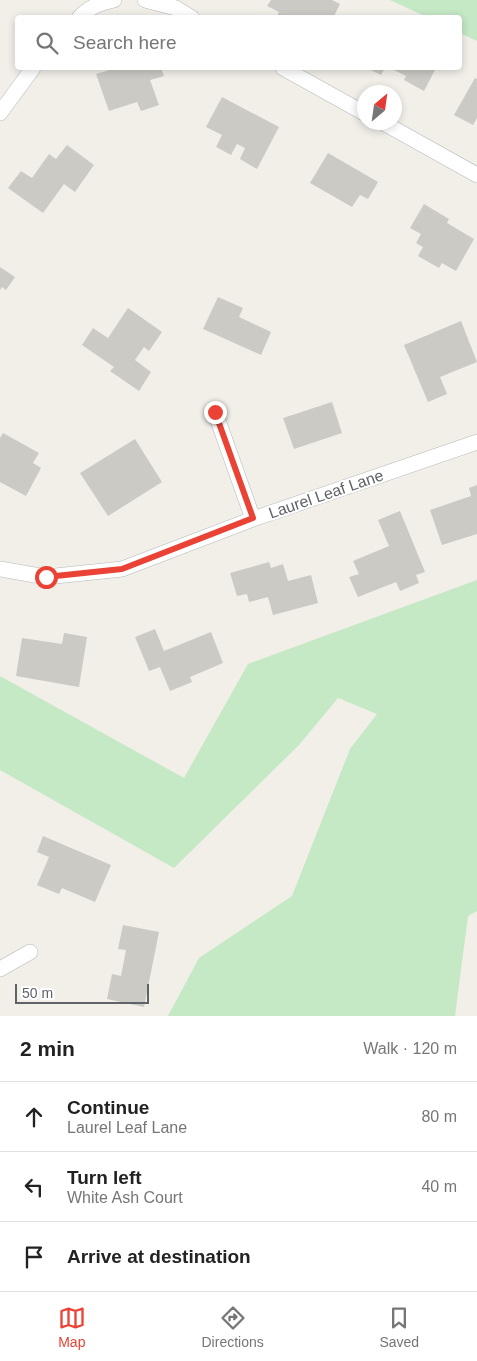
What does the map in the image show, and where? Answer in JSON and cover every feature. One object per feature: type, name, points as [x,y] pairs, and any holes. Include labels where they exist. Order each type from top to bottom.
[{"type":"street","points":[[81,9],[114,0]]},
{"type":"street","points":[[145,0],[176,8],[187,15]]},
{"type":"street","points":[[0,113],[32,70]]},
{"type":"street","points":[[287,70],[357,109]]},
{"type":"street","points":[[396,130],[477,175]]},
{"type":"street","points":[[215,412],[253,518]]},
{"type":"street","name":"Laurel Leaf Lane","points":[[0,569],[46,577],[122,569],[253,518],[477,442]]},
{"type":"street","points":[[0,969],[30,952]]},
{"type":"green space","points":[[390,0],[477,0],[477,41],[462,34],[462,15],[423,15]]},
{"type":"green space","points":[[477,580],[477,911],[468,916],[455,1016],[168,1016],[199,958],[292,896],[350,749],[377,714],[338,698],[299,745],[174,868],[0,770],[0,676],[184,778],[248,664]]},
{"type":"building","points":[[271,0],[332,0],[340,4],[334,15],[278,15],[279,12],[267,6]]},
{"type":"building","points":[[109,70],[162,70],[164,76],[150,80],[159,105],[141,111],[137,102],[109,111],[96,74]]},
{"type":"building","points":[[370,70],[384,70],[381,75]]},
{"type":"building","points":[[394,70],[435,70],[424,91],[404,80],[406,76]]},
{"type":"building","points":[[475,78],[477,79],[477,118],[473,125],[454,115]]},
{"type":"building","points":[[222,97],[279,127],[257,169],[240,159],[245,148],[237,144],[231,155],[216,147],[222,135],[206,127]]},
{"type":"building","points":[[67,145],[94,165],[75,192],[64,184],[43,213],[8,188],[21,171],[32,178],[49,154],[56,159]]},
{"type":"building","points":[[328,153],[378,182],[368,199],[360,195],[352,207],[310,183]]},
{"type":"building","points":[[424,204],[449,219],[447,223],[474,239],[456,271],[442,263],[439,268],[418,256],[423,247],[416,243],[421,234],[410,228]]},
{"type":"building","points":[[0,267],[15,277],[6,290],[2,287],[0,290]]},
{"type":"building","points":[[218,297],[243,308],[239,317],[271,332],[261,355],[203,329]]},
{"type":"building","points":[[128,308],[162,332],[149,351],[144,347],[135,360],[151,372],[139,391],[110,371],[114,367],[82,345],[93,328],[108,338]]},
{"type":"building","points":[[461,321],[477,362],[440,377],[447,394],[428,402],[404,345]]},
{"type":"building","points":[[332,402],[342,433],[294,449],[283,418]]},
{"type":"building","points":[[3,433],[39,453],[33,463],[41,468],[26,496],[0,482],[0,438]]},
{"type":"building","points":[[135,439],[162,482],[108,516],[80,473]]},
{"type":"building","points":[[477,485],[477,534],[442,545],[430,510],[471,496],[469,488]]},
{"type":"building","points":[[400,511],[425,572],[416,575],[419,583],[400,591],[396,582],[358,597],[349,577],[359,574],[353,561],[389,546],[378,520]]},
{"type":"building","points":[[269,562],[271,568],[283,564],[288,581],[311,575],[318,603],[273,615],[268,597],[249,602],[247,594],[237,596],[230,573]]},
{"type":"building","points":[[155,629],[164,651],[211,632],[223,663],[190,677],[192,682],[170,691],[160,667],[149,671],[135,637]]},
{"type":"building","points":[[64,633],[87,637],[79,687],[16,676],[22,638],[62,644]]},
{"type":"building","points":[[43,836],[111,865],[95,902],[62,888],[59,894],[37,885],[49,857],[37,852]]},
{"type":"building","points":[[123,925],[159,932],[144,1007],[107,999],[112,974],[121,976],[126,950],[118,949]]},
{"type":"route","points":[[46,577],[122,569],[253,518],[215,412]]}]
